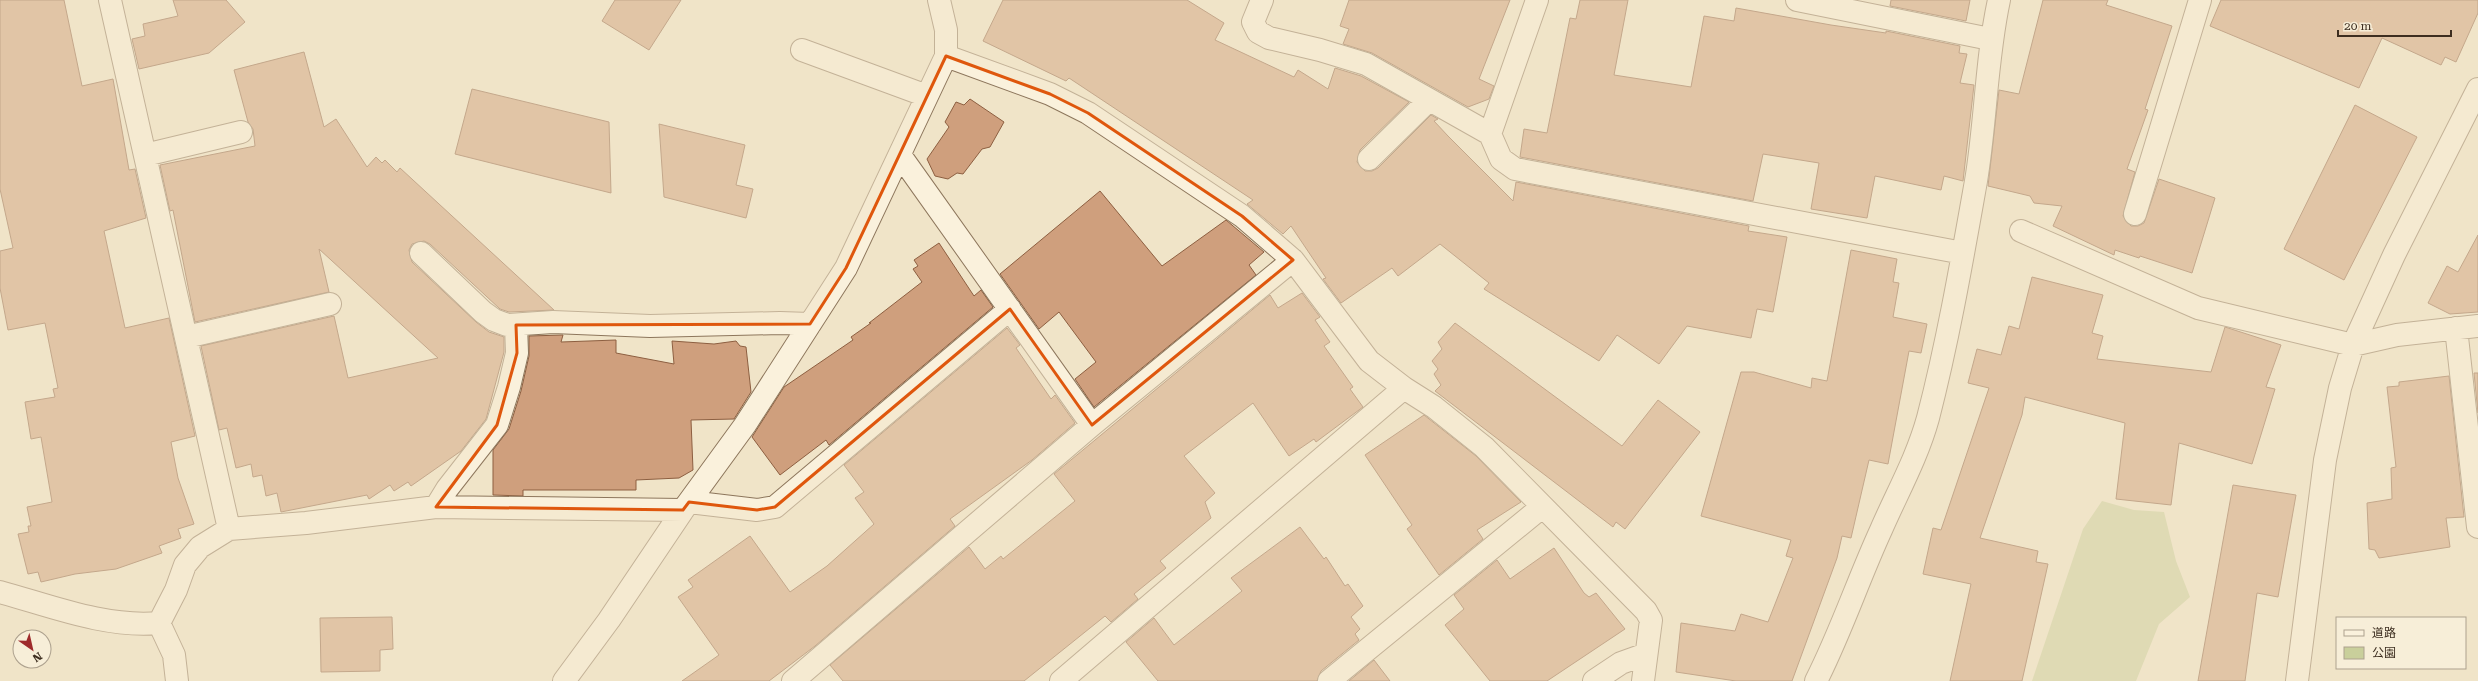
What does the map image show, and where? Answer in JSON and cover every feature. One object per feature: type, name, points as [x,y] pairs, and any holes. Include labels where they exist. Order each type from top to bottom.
[{"type":"street","points":[[110,0],[229,529]]},
{"type":"street","points":[[573,679],[610,620],[686,506],[745,425],[846,268],[946,56],[946,30],[939,0]]},
{"type":"street","points":[[1262,0],[1253,22],[1258,32],[1279,42],[1320,50],[1366,64],[1428,101],[1490,134],[1501,159],[1515,169],[1963,253]]},
{"type":"street","points":[[1490,134],[1538,0]]},
{"type":"street","points":[[1797,0],[1990,39]]},
{"type":"street","points":[[1816,681],[1830,652],[1881,530],[1914,461],[1927,419],[1963,253],[1977,178],[1990,39],[1999,0]]},
{"type":"street","points":[[2135,214],[2200,0]]},
{"type":"street","points":[[802,50],[927,96]]},
{"type":"street","points":[[946,56],[1050,94],[1088,113],[1242,216],[1293,260],[1348,335],[1370,361],[1404,388],[1434,407],[1484,447],[1646,610],[1651,620],[1643,681]]},
{"type":"street","points":[[2297,681],[2325,460],[2340,388],[2353,345],[2394,255],[2478,89]]},
{"type":"street","points":[[1369,159],[1428,101]]},
{"type":"street","points":[[145,155],[241,132]]},
{"type":"street","points":[[900,155],[1092,425]]},
{"type":"street","points":[[2021,231],[2198,308],[2353,345],[2397,335],[2478,326]]},
{"type":"street","points":[[421,253],[482,312],[494,320],[507,325],[553,322],[650,326],[780,322],[810,324]]},
{"type":"street","points":[[794,681],[1092,425],[1293,260]]},
{"type":"street","points":[[186,337],[330,304]]},
{"type":"street","points":[[159,623],[176,590],[185,566],[200,547],[229,529],[306,523],[436,507],[686,506],[757,510],[775,507],[1010,309]]},
{"type":"street","points":[[436,507],[447,489],[497,425],[509,387],[517,353],[516,325]]},
{"type":"street","points":[[2456,328],[2478,527]]},
{"type":"street","points":[[1061,681],[1404,388]]},
{"type":"street","points":[[1328,681],[1542,507]]},
{"type":"street","points":[[0,592],[114,622],[137,626],[159,623]]},
{"type":"street","points":[[159,623],[174,655],[177,681]]},
{"type":"street","points":[[1594,681],[1621,663],[1646,654]]},
{"type":"highlighted area","points":[[946,56],[1050,94],[1088,113],[1242,216],[1293,260],[1092,425],[1010,309],[790,497],[775,507],[757,510],[689,502],[683,510],[436,507],[497,425],[517,353],[516,325],[810,324],[846,268]]},
{"type":"green space","points":[[2102,501],[2134,510],[2164,512],[2176,561],[2190,597],[2159,624],[2136,681],[2032,681],[2083,529]]},
{"type":"building","points":[[0,0],[64,0],[82,86],[113,79],[129,170],[135,169],[146,218],[104,231],[125,328],[169,318],[195,436],[171,442],[178,478],[194,524],[178,529],[181,538],[159,546],[162,553],[116,569],[75,574],[41,582],[38,572],[28,574],[18,534],[29,532],[28,526],[31,526],[27,507],[52,502],[41,437],[31,439],[25,402],[55,397],[53,389],[58,388],[45,323],[8,330],[0,288],[0,251],[13,248],[0,189]]},
{"type":"building","points":[[173,0],[226,0],[245,22],[209,53],[139,69],[132,39],[145,36],[143,24],[178,16]]},
{"type":"building","points":[[615,0],[681,0],[649,50],[602,21]]},
{"type":"building","points":[[1003,0],[1187,0],[1224,23],[1215,40],[1294,77],[1298,70],[1328,89],[1335,68],[1361,76],[1409,102],[1360,150],[1357,162],[1365,171],[1372,171],[1378,168],[1431,115],[1438,119],[1434,121],[1513,201],[1516,182],[1749,226],[1748,231],[1787,237],[1773,312],[1757,309],[1751,338],[1687,326],[1659,364],[1617,335],[1599,361],[1484,289],[1489,283],[1440,244],[1398,276],[1392,268],[1341,303],[1323,279],[1326,278],[1291,226],[1283,234],[1247,204],[1253,200],[1069,78],[1066,81],[983,41]]},
{"type":"building","points":[[1349,0],[1510,0],[1479,79],[1494,86],[1489,99],[1468,107],[1372,53],[1343,44],[1349,29],[1340,26]]},
{"type":"building","points":[[1580,0],[1628,0],[1614,75],[1691,87],[1704,16],[1734,21],[1736,8],[1831,25],[1886,33],[1886,31],[1960,46],[1959,53],[1967,54],[1960,83],[1974,85],[1963,181],[1944,176],[1941,190],[1875,176],[1867,218],[1811,209],[1819,163],[1763,154],[1753,201],[1520,157],[1524,129],[1547,133],[1570,18],[1576,19]]},
{"type":"building","points":[[1891,0],[1970,0],[1966,21],[1890,6]]},
{"type":"building","points":[[2043,0],[2108,0],[2106,5],[2172,26],[2145,109],[2148,110],[2127,169],[2135,172],[2123,216],[2131,226],[2138,226],[2144,223],[2159,179],[2215,198],[2192,273],[2140,256],[2139,258],[2115,250],[2114,255],[2053,226],[2062,206],[2034,203],[2030,196],[1988,186],[1999,90],[2019,94]]},
{"type":"building","points":[[2221,0],[2478,0],[2478,13],[2456,62],[2445,57],[2441,65],[2382,38],[2359,88],[2210,26]]},
{"type":"building","points":[[304,52],[324,127],[336,119],[367,167],[376,157],[382,163],[385,160],[397,172],[400,168],[554,310],[509,312],[500,309],[430,244],[424,241],[412,244],[409,250],[412,262],[476,322],[489,332],[504,337],[504,352],[486,419],[461,451],[411,486],[408,482],[394,491],[390,485],[369,499],[367,495],[281,512],[277,493],[266,496],[262,475],[253,477],[251,464],[236,468],[227,428],[219,430],[201,346],[334,316],[348,378],[438,358],[319,249],[329,292],[195,322],[173,210],[170,211],[160,165],[255,146],[253,129],[248,122],[234,70]]},
{"type":"building","points":[[472,89],[609,122],[611,193],[455,154]]},
{"type":"building","points":[[970,99],[1004,122],[990,147],[982,149],[963,174],[957,173],[948,179],[935,176],[927,159],[949,127],[945,122],[956,102],[964,105]]},
{"type":"building","points":[[2355,105],[2417,137],[2344,280],[2284,249]]},
{"type":"building","points":[[659,124],[745,145],[736,185],[753,189],[746,218],[664,197]]},
{"type":"building","points":[[1100,191],[1162,266],[1226,220],[1264,252],[1249,265],[1256,275],[1094,407],[1075,379],[1096,362],[1059,312],[1039,329],[1000,274]]},
{"type":"building","points":[[2478,235],[2478,312],[2450,314],[2428,303],[2447,266],[2458,272]]},
{"type":"building","points":[[939,243],[974,296],[981,290],[993,307],[829,445],[826,440],[780,475],[752,437],[784,387],[853,340],[851,337],[922,282],[913,269],[918,266],[914,260]]},
{"type":"building","points":[[1851,250],[1897,259],[1893,282],[1899,283],[1893,317],[1927,324],[1921,353],[1909,351],[1888,464],[1869,460],[1851,538],[1842,536],[1837,558],[1792,681],[1736,681],[1676,672],[1681,623],[1735,631],[1741,614],[1768,622],[1793,558],[1786,556],[1791,540],[1701,516],[1741,372],[1754,372],[1811,388],[1812,378],[1827,381]]},
{"type":"building","points":[[2032,277],[2103,295],[2092,333],[2103,336],[2097,359],[2211,372],[2225,327],[2281,345],[2266,387],[2275,389],[2252,464],[2179,443],[2171,505],[2116,499],[2125,423],[2025,397],[2022,415],[1980,538],[2038,551],[2036,562],[2048,564],[2022,681],[1950,681],[1971,584],[1923,574],[1933,528],[1941,530],[1989,388],[1968,383],[1977,349],[2001,355],[2009,326],[2019,329]]},
{"type":"building","points":[[1302,293],[1320,317],[1315,320],[1330,342],[1324,346],[1353,387],[1350,389],[1363,407],[1316,442],[1314,439],[1289,456],[1253,403],[1184,456],[1215,493],[1205,502],[1211,518],[1160,561],[1166,568],[1134,594],[1138,599],[1111,622],[1105,616],[1024,681],[843,681],[830,665],[969,547],[985,569],[1001,556],[1003,559],[1075,501],[1054,474],[1270,295],[1278,308]]},
{"type":"building","points":[[1455,323],[1622,446],[1658,400],[1700,432],[1625,529],[1616,522],[1613,527],[1435,391],[1441,385],[1434,374],[1438,369],[1432,361],[1442,349],[1438,342]]},
{"type":"building","points":[[1007,328],[1020,345],[1016,348],[1051,399],[1055,395],[1075,423],[1032,460],[950,519],[955,526],[815,646],[769,681],[682,681],[719,655],[678,597],[693,587],[688,580],[750,536],[790,592],[827,566],[874,524],[855,498],[864,492],[844,465]]},
{"type":"building","points":[[563,335],[561,342],[616,340],[616,353],[674,364],[672,341],[714,344],[736,341],[740,346],[746,347],[751,392],[734,419],[691,420],[693,470],[679,478],[636,480],[636,490],[523,490],[523,496],[493,495],[493,450],[509,429],[521,391],[529,356],[529,336]]},
{"type":"building","points":[[2474,373],[2478,373],[2478,413]]},
{"type":"building","points":[[2449,376],[2464,517],[2446,518],[2450,547],[2379,558],[2375,550],[2369,549],[2367,503],[2392,499],[2391,468],[2396,467],[2387,387],[2399,386],[2399,382]]},
{"type":"building","points":[[1424,415],[1476,456],[1521,502],[1477,530],[1483,539],[1439,575],[1407,529],[1412,525],[1365,455]]},
{"type":"building","points":[[2233,485],[2296,495],[2278,597],[2257,593],[2245,681],[2198,681]]},
{"type":"building","points":[[1300,527],[1324,559],[1326,557],[1345,586],[1348,584],[1363,606],[1351,617],[1360,629],[1355,634],[1359,640],[1321,671],[1317,681],[1158,681],[1126,642],[1154,618],[1174,645],[1242,591],[1231,578]]},
{"type":"building","points":[[1554,548],[1584,593],[1589,597],[1596,593],[1625,629],[1547,681],[1490,681],[1445,625],[1464,609],[1454,595],[1497,560],[1510,579]]},
{"type":"building","points":[[392,617],[393,649],[380,650],[380,671],[321,672],[320,618]]},
{"type":"building","points":[[1374,660],[1390,681],[1349,681]]}]
